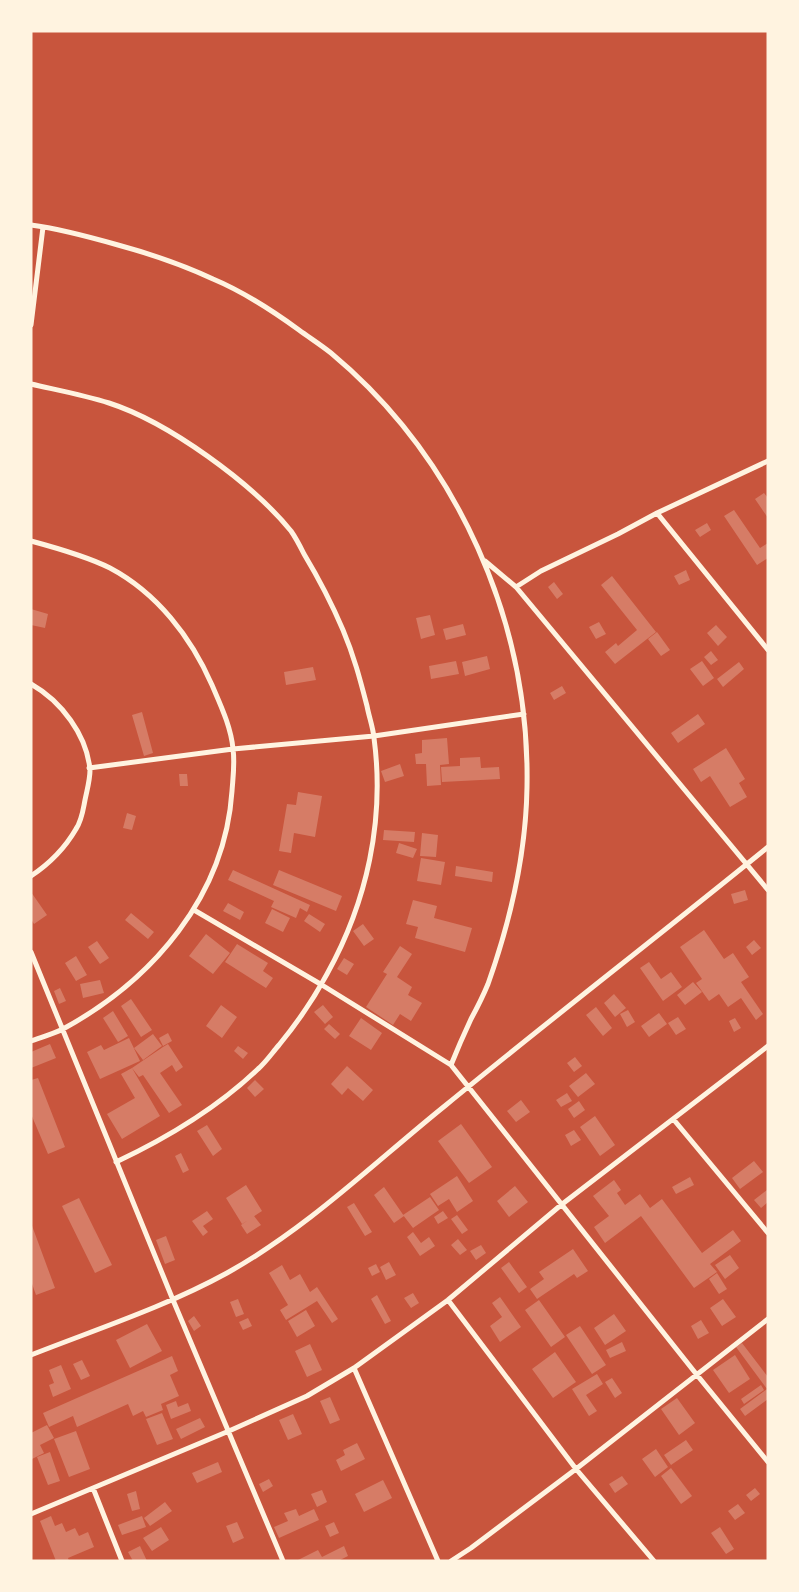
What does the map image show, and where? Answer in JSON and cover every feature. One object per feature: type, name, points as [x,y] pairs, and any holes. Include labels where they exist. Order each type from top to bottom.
[{"type":"street","points":[[31,225],[156,256],[215,279],[274,312],[331,353],[374,393],[415,440],[453,497],[485,560],[508,628],[524,714],[527,789],[521,858],[506,924],[487,986],[451,1065]]},
{"type":"street","points":[[31,326],[43,227]]},
{"type":"street","points":[[31,384],[110,404],[149,421],[190,445],[231,474],[263,501],[292,533],[316,575],[337,618],[356,662],[374,736],[377,778],[376,828],[367,876],[353,920],[338,955],[322,985],[304,1013],[260,1068],[218,1103],[147,1148],[116,1162]]},
{"type":"street","points":[[516,587],[541,571],[657,513],[768,461]]},
{"type":"street","points":[[657,513],[768,650]]},
{"type":"street","points":[[31,541],[90,559],[110,568],[137,585],[173,620],[190,643],[205,669],[226,718],[233,749],[234,771],[231,816],[214,872],[194,910],[173,939],[134,979],[94,1009],[62,1030],[31,1041]]},
{"type":"street","points":[[485,560],[516,587],[768,890]]},
{"type":"street","points":[[31,684],[52,698],[68,717],[85,749],[90,768],[82,818],[77,828],[62,850],[31,876]]},
{"type":"street","points":[[90,768],[233,749],[374,736],[524,714]]},
{"type":"street","points":[[31,1355],[173,1300],[228,1272],[279,1240],[768,847]]},
{"type":"street","points":[[194,910],[322,985],[451,1065],[467,1088],[696,1375],[768,1462]]},
{"type":"street","points":[[31,952],[173,1300],[283,1561]]},
{"type":"street","points":[[31,1514],[229,1431],[307,1396],[354,1368],[448,1300],[562,1205],[768,1046]]},
{"type":"street","points":[[674,1120],[767,1231]]},
{"type":"street","points":[[448,1300],[576,1469],[654,1561]]},
{"type":"street","points":[[451,1561],[576,1469],[768,1319]]},
{"type":"street","points":[[354,1368],[438,1561]]},
{"type":"street","points":[[93,1488],[122,1561]]},
{"type":"building","points":[[764,493],[768,498],[768,518],[755,499]]},
{"type":"building","points":[[734,510],[760,548],[768,543],[768,558],[757,565],[724,516]]},
{"type":"building","points":[[707,523],[711,530],[700,537],[695,530]]},
{"type":"building","points":[[686,570],[690,580],[679,585],[674,576]]},
{"type":"building","points":[[612,576],[656,632],[615,664],[605,652],[616,643],[618,646],[637,630],[601,585]]},
{"type":"building","points":[[554,582],[563,594],[557,599],[548,587]]},
{"type":"building","points":[[31,609],[48,614],[45,628],[31,625]]},
{"type":"building","points":[[430,615],[435,635],[421,639],[416,618]]},
{"type":"building","points":[[599,622],[606,634],[596,639],[589,627]]},
{"type":"building","points":[[463,624],[466,635],[446,640],[443,629]]},
{"type":"building","points":[[716,625],[727,637],[718,646],[707,633]]},
{"type":"building","points":[[657,632],[670,650],[661,656],[648,639]]},
{"type":"building","points":[[711,651],[718,660],[711,665],[704,657]]},
{"type":"building","points":[[487,656],[490,669],[465,676],[462,662]]},
{"type":"building","points":[[456,661],[459,674],[431,679],[429,666]]},
{"type":"building","points":[[702,661],[714,678],[703,686],[690,669]]},
{"type":"building","points":[[739,662],[744,669],[723,687],[717,679]]},
{"type":"building","points":[[313,667],[316,680],[286,685],[284,672]]},
{"type":"building","points":[[562,686],[566,693],[554,700],[550,693]]},
{"type":"building","points":[[142,712],[153,753],[144,756],[132,715]]},
{"type":"building","points":[[698,714],[705,724],[678,743],[671,733]]},
{"type":"building","points":[[447,738],[449,764],[440,765],[441,785],[427,786],[426,764],[416,764],[415,754],[422,753],[422,740]]},
{"type":"building","points":[[726,748],[745,779],[739,783],[747,797],[730,807],[710,776],[701,782],[693,769]]},
{"type":"building","points":[[480,757],[481,768],[499,767],[500,779],[442,782],[441,767],[460,766],[460,758]]},
{"type":"building","points":[[400,764],[404,776],[385,782],[381,771]]},
{"type":"building","points":[[179,774],[187,774],[188,786],[180,786]]},
{"type":"building","points":[[298,792],[322,796],[315,837],[294,833],[291,853],[279,851],[287,804],[296,805]]},
{"type":"building","points":[[127,813],[136,816],[132,830],[123,828]]},
{"type":"building","points":[[384,830],[415,832],[414,842],[383,840]]},
{"type":"building","points":[[422,833],[438,835],[436,857],[420,856]]},
{"type":"building","points":[[399,843],[417,849],[413,858],[396,853]]},
{"type":"building","points":[[421,858],[445,862],[441,885],[417,881]]},
{"type":"building","points":[[456,866],[493,872],[492,882],[455,876]]},
{"type":"building","points":[[233,870],[310,905],[307,912],[300,908],[296,918],[271,907],[274,901],[228,880]]},
{"type":"building","points":[[279,870],[342,896],[336,911],[273,885]]},
{"type":"building","points":[[745,890],[748,900],[734,904],[731,894]]},
{"type":"building","points":[[31,892],[47,915],[34,924],[31,919]]},
{"type":"building","points":[[413,900],[437,906],[434,918],[472,928],[465,952],[415,938],[418,927],[406,924]]},
{"type":"building","points":[[228,903],[244,912],[240,920],[223,911]]},
{"type":"building","points":[[272,909],[290,918],[283,932],[265,923]]},
{"type":"building","points":[[131,913],[154,932],[148,939],[125,920]]},
{"type":"building","points":[[309,914],[325,924],[320,932],[304,921]]},
{"type":"building","points":[[363,924],[374,939],[364,946],[353,931]]},
{"type":"building","points":[[704,930],[724,959],[733,953],[749,977],[741,982],[763,1014],[756,1020],[741,998],[728,1007],[719,994],[709,1001],[696,983],[702,979],[680,947]]},
{"type":"building","points":[[206,934],[230,953],[213,974],[189,956]]},
{"type":"building","points":[[754,940],[761,948],[752,955],[746,947]]},
{"type":"building","points":[[97,941],[109,958],[100,964],[88,947]]},
{"type":"building","points":[[237,944],[268,963],[263,971],[273,978],[266,988],[225,962]]},
{"type":"building","points":[[400,946],[412,954],[397,977],[412,987],[408,995],[422,1003],[411,1021],[400,1014],[393,1025],[366,1007],[387,974],[383,972]]},
{"type":"building","points":[[76,956],[87,975],[76,981],[65,963]]},
{"type":"building","points":[[344,958],[354,964],[347,975],[337,969]]},
{"type":"building","points":[[649,962],[661,979],[671,972],[682,987],[663,1001],[640,968]]},
{"type":"building","points":[[100,980],[104,993],[83,998],[80,984]]},
{"type":"building","points":[[693,982],[702,992],[685,1005],[677,995]]},
{"type":"building","points":[[60,988],[66,1001],[59,1004],[54,991]]},
{"type":"building","points":[[614,994],[626,1008],[615,1017],[604,1003]]},
{"type":"building","points":[[131,999],[152,1030],[141,1037],[121,1006]]},
{"type":"building","points":[[221,1005],[237,1017],[222,1038],[206,1026]]},
{"type":"building","points":[[323,1005],[333,1017],[325,1024],[314,1012]]},
{"type":"building","points":[[596,1007],[612,1028],[603,1036],[586,1015]]},
{"type":"building","points":[[628,1010],[635,1022],[627,1027],[620,1014]]},
{"type":"building","points":[[113,1011],[128,1036],[118,1042],[103,1018]]},
{"type":"building","points":[[659,1013],[667,1024],[649,1037],[641,1026]]},
{"type":"building","points":[[678,1017],[686,1029],[676,1035],[668,1023]]},
{"type":"building","points":[[361,1018],[382,1033],[371,1050],[349,1036]]},
{"type":"building","points":[[735,1018],[741,1028],[734,1032],[729,1021]]},
{"type":"building","points":[[329,1024],[340,1034],[335,1039],[324,1029]]},
{"type":"building","points":[[168,1033],[172,1041],[163,1046],[159,1038]]},
{"type":"building","points":[[153,1034],[162,1046],[143,1060],[134,1048]]},
{"type":"building","points":[[129,1038],[140,1061],[100,1079],[87,1052],[101,1045],[104,1050]]},
{"type":"building","points":[[50,1044],[56,1058],[31,1068],[31,1052]]},
{"type":"building","points":[[168,1044],[183,1067],[176,1072],[172,1065],[160,1073],[182,1105],[169,1113],[143,1075],[139,1077],[132,1068]]},
{"type":"building","points":[[238,1046],[248,1053],[243,1059],[234,1051]]},
{"type":"building","points":[[575,1057],[582,1066],[574,1072],[567,1063]]},
{"type":"building","points":[[347,1066],[373,1090],[363,1101],[348,1088],[342,1095],[331,1084]]},
{"type":"building","points":[[132,1068],[160,1116],[122,1139],[107,1114],[135,1098],[121,1074]]},
{"type":"building","points":[[586,1073],[595,1084],[578,1097],[569,1086]]},
{"type":"building","points":[[38,1078],[65,1147],[48,1154],[31,1114],[31,1080]]},
{"type":"building","points":[[255,1080],[264,1089],[255,1097],[247,1088]]},
{"type":"building","points":[[567,1093],[572,1101],[561,1107],[556,1100]]},
{"type":"building","points":[[521,1100],[530,1112],[516,1122],[507,1111]]},
{"type":"building","points":[[579,1101],[585,1110],[574,1118],[568,1109]]},
{"type":"building","points":[[595,1116],[615,1145],[600,1156],[580,1127]]},
{"type":"building","points":[[461,1124],[492,1167],[469,1183],[438,1141]]},
{"type":"building","points":[[207,1125],[222,1149],[213,1156],[197,1131]]},
{"type":"building","points":[[574,1130],[581,1140],[571,1146],[565,1135]]},
{"type":"building","points":[[181,1153],[189,1170],[183,1173],[175,1156]]},
{"type":"building","points":[[754,1161],[763,1172],[740,1189],[732,1178]]},
{"type":"building","points":[[457,1176],[473,1201],[457,1212],[449,1199],[438,1206],[430,1194]]},
{"type":"building","points":[[690,1177],[694,1185],[676,1194],[672,1187]]},
{"type":"building","points":[[614,1180],[621,1190],[617,1193],[625,1205],[640,1194],[650,1208],[662,1199],[702,1253],[733,1230],[741,1241],[710,1264],[717,1272],[694,1288],[641,1216],[605,1243],[594,1227],[609,1216],[593,1196]]},
{"type":"building","points":[[246,1185],[262,1211],[242,1224],[226,1198]]},
{"type":"building","points":[[515,1186],[528,1202],[509,1217],[497,1201]]},
{"type":"building","points":[[384,1187],[404,1216],[394,1223],[374,1195]]},
{"type":"building","points":[[767,1190],[768,1202],[761,1208],[754,1200]]},
{"type":"building","points":[[430,1197],[439,1210],[413,1228],[403,1215]]},
{"type":"building","points":[[79,1198],[112,1265],[95,1273],[62,1206]]},
{"type":"building","points":[[354,1203],[372,1232],[365,1236],[347,1207]]},
{"type":"building","points":[[207,1211],[213,1219],[203,1226],[208,1232],[203,1236],[192,1221]]},
{"type":"building","points":[[443,1211],[448,1218],[438,1224],[434,1217]]},
{"type":"building","points":[[457,1215],[468,1230],[462,1234],[451,1219]]},
{"type":"building","points":[[254,1216],[261,1225],[247,1234],[241,1225]]},
{"type":"building","points":[[31,1223],[55,1288],[36,1295],[31,1281]]},
{"type":"building","points":[[413,1232],[421,1243],[429,1237],[435,1246],[420,1256],[407,1237]]},
{"type":"building","points":[[166,1236],[175,1260],[165,1264],[156,1240]]},
{"type":"building","points":[[458,1239],[467,1250],[460,1255],[451,1245]]},
{"type":"building","points":[[481,1245],[486,1253],[476,1260],[470,1251]]},
{"type":"building","points":[[573,1249],[588,1271],[577,1278],[574,1274],[537,1299],[530,1289],[544,1279],[539,1272]]},
{"type":"building","points":[[730,1255],[739,1268],[725,1279],[715,1265]]},
{"type":"building","points":[[389,1262],[396,1275],[386,1280],[380,1267]]},
{"type":"building","points":[[509,1262],[527,1287],[519,1293],[501,1268]]},
{"type":"building","points":[[376,1264],[380,1272],[372,1276],[368,1268]]},
{"type":"building","points":[[282,1265],[290,1280],[300,1274],[310,1292],[317,1287],[338,1319],[332,1323],[317,1301],[286,1320],[280,1310],[288,1305],[269,1273]]},
{"type":"building","points":[[717,1273],[727,1289],[719,1294],[709,1279]]},
{"type":"building","points":[[413,1293],[419,1303],[411,1308],[404,1298]]},
{"type":"building","points":[[377,1295],[391,1321],[385,1324],[371,1299]]},
{"type":"building","points":[[500,1297],[521,1327],[500,1342],[490,1326],[502,1317],[492,1303]]},
{"type":"building","points":[[238,1299],[244,1314],[236,1317],[230,1302]]},
{"type":"building","points":[[723,1299],[736,1317],[722,1326],[710,1308]]},
{"type":"building","points":[[539,1300],[565,1337],[551,1347],[525,1310]]},
{"type":"building","points":[[306,1310],[315,1326],[297,1337],[288,1321]]},
{"type":"building","points":[[614,1314],[626,1331],[605,1345],[594,1328]]},
{"type":"building","points":[[194,1316],[201,1326],[194,1331],[188,1321]]},
{"type":"building","points":[[248,1318],[252,1326],[243,1330],[239,1322]]},
{"type":"building","points":[[701,1320],[709,1333],[698,1339],[691,1326]]},
{"type":"building","points":[[147,1324],[162,1351],[130,1368],[116,1340]]},
{"type":"building","points":[[580,1326],[606,1365],[592,1374],[566,1335]]},
{"type":"building","points":[[622,1342],[626,1351],[610,1358],[606,1350]]},
{"type":"building","points":[[742,1343],[768,1377],[768,1399],[745,1416],[740,1409],[767,1389],[736,1347]]},
{"type":"building","points":[[310,1344],[322,1370],[307,1377],[295,1351]]},
{"type":"building","points":[[555,1352],[576,1382],[553,1398],[532,1369]]},
{"type":"building","points":[[735,1355],[750,1379],[729,1393],[713,1370]]},
{"type":"building","points":[[172,1356],[178,1371],[170,1375],[179,1396],[161,1404],[163,1410],[146,1417],[143,1411],[133,1416],[128,1404],[77,1427],[73,1416],[49,1427],[43,1413]]},
{"type":"building","points":[[82,1360],[90,1376],[81,1380],[73,1364]]},
{"type":"building","points":[[61,1365],[71,1389],[53,1397],[49,1385],[54,1383],[49,1370]]},
{"type":"building","points":[[597,1374],[603,1384],[586,1395],[597,1411],[589,1416],[572,1389]]},
{"type":"building","points":[[612,1378],[622,1393],[615,1398],[605,1382]]},
{"type":"building","points":[[761,1385],[764,1390],[744,1404],[741,1399]]},
{"type":"building","points":[[330,1397],[340,1420],[330,1424],[320,1401]]},
{"type":"building","points":[[677,1398],[695,1423],[679,1435],[661,1409]]},
{"type":"building","points":[[176,1401],[178,1407],[188,1403],[191,1411],[171,1419],[166,1405]]},
{"type":"building","points":[[162,1413],[173,1439],[157,1445],[146,1419]]},
{"type":"building","points":[[293,1414],[302,1434],[288,1440],[279,1420]]},
{"type":"building","points":[[200,1418],[205,1427],[181,1439],[176,1429]]},
{"type":"building","points":[[47,1425],[54,1438],[40,1445],[44,1453],[32,1459],[31,1433]]},
{"type":"building","points":[[76,1431],[90,1469],[69,1477],[54,1439]]},
{"type":"building","points":[[686,1440],[693,1450],[671,1465],[664,1455]]},
{"type":"building","points":[[357,1443],[365,1459],[341,1471],[336,1460],[345,1455],[343,1450]]},
{"type":"building","points":[[656,1449],[668,1467],[655,1477],[642,1459]]},
{"type":"building","points":[[50,1452],[60,1481],[48,1485],[37,1457]]},
{"type":"building","points":[[218,1462],[222,1472],[197,1483],[192,1473]]},
{"type":"building","points":[[671,1468],[692,1496],[681,1504],[661,1476]]},
{"type":"building","points":[[622,1476],[628,1484],[615,1493],[609,1484]]},
{"type":"building","points":[[269,1479],[273,1486],[263,1492],[259,1484]]},
{"type":"building","points":[[383,1480],[392,1498],[364,1512],[355,1494]]},
{"type":"building","points":[[755,1488],[760,1494],[751,1501],[746,1495]]},
{"type":"building","points":[[322,1490],[327,1502],[317,1507],[311,1494]]},
{"type":"building","points":[[136,1491],[140,1509],[132,1511],[127,1494]]},
{"type":"building","points":[[165,1502],[172,1511],[150,1526],[144,1518]]},
{"type":"building","points":[[738,1504],[745,1513],[735,1520],[728,1511]]},
{"type":"building","points":[[296,1509],[299,1516],[314,1509],[319,1520],[279,1538],[274,1527],[288,1521],[284,1513]]},
{"type":"building","points":[[51,1516],[55,1526],[62,1523],[66,1532],[75,1528],[79,1536],[88,1532],[94,1547],[68,1558],[69,1561],[56,1561],[40,1521]]},
{"type":"building","points":[[142,1516],[146,1527],[122,1535],[118,1525]]},
{"type":"building","points":[[237,1522],[244,1538],[233,1543],[226,1526]]},
{"type":"building","points":[[334,1522],[339,1533],[330,1537],[325,1526]]},
{"type":"building","points":[[161,1527],[169,1540],[152,1551],[143,1538]]},
{"type":"building","points":[[720,1527],[734,1549],[726,1554],[711,1533]]},
{"type":"building","points":[[140,1546],[147,1561],[133,1561],[128,1552]]},
{"type":"building","points":[[344,1546],[348,1556],[338,1561],[296,1561],[318,1550],[322,1557]]}]
